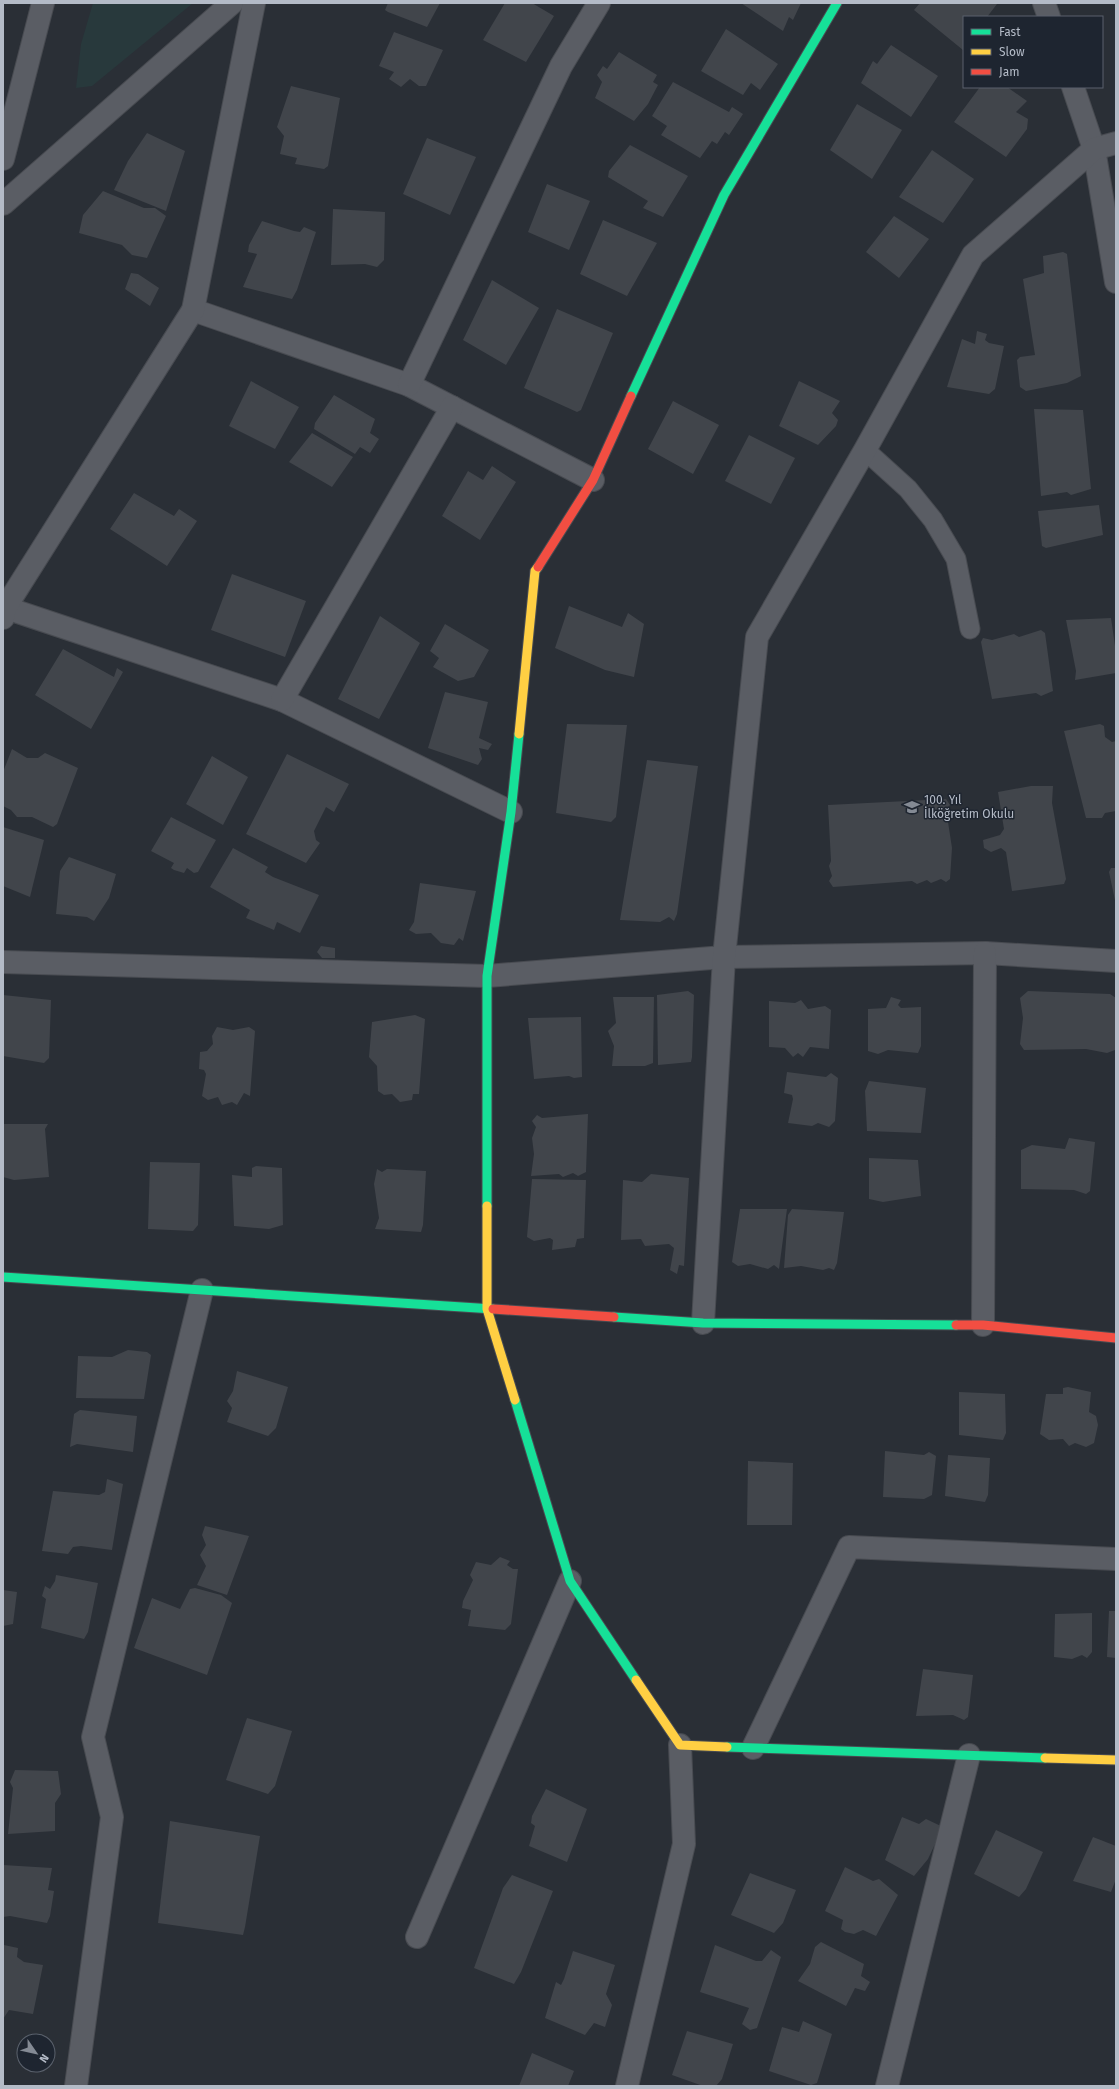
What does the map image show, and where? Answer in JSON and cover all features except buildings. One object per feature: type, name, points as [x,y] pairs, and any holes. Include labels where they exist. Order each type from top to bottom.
[{"type":"street","points":[[3,158],[43,3]]},
{"type":"street","points":[[3,204],[232,3]]},
{"type":"street","points":[[254,3],[193,310],[4,611],[282,700],[512,812]]},
{"type":"street","points":[[409,385],[561,66],[599,3]]},
{"type":"street","points":[[627,2086],[684,1844],[680,1745],[570,1581],[487,1309],[488,976],[512,812],[535,570],[593,480],[724,195],[837,3]]},
{"type":"street","points":[[1044,3],[1049,16]]},
{"type":"street","points":[[1073,88],[1094,149],[1116,282]]},
{"type":"street","points":[[703,1323],[724,957],[757,637],[865,450],[973,255],[1094,149],[1116,143]]},
{"type":"street","points":[[193,310],[409,385],[593,480]]},
{"type":"street","points":[[282,700],[452,407]]},
{"type":"street","points":[[983,1325],[985,953]]},
{"type":"street","points":[[3,962],[488,976],[724,957],[985,953],[1116,961]]},
{"type":"street","points":[[3,1277],[703,1323],[983,1325],[1116,1338]]},
{"type":"street","points":[[76,2086],[112,1817],[93,1737],[202,1290]]},
{"type":"street","points":[[753,1748],[849,1547],[1116,1559]]},
{"type":"street","points":[[417,1936],[570,1581]]},
{"type":"street","points":[[680,1745],[1116,1760]]},
{"type":"street","points":[[887,2086],[968,1755]]},
{"type":"lane","points":[[865,450],[908,489],[933,520],[956,559],[970,629]]},
{"type":"shaded area","points":[[93,3],[193,3],[92,86],[76,88],[81,44]]},
{"type":"traffic: fast","points":[[631,396],[724,195],[837,3]]},
{"type":"traffic: fast","points":[[487,1206],[487,976],[511,812],[519,734]]},
{"type":"traffic: fast","points":[[3,1277],[493,1309]]},
{"type":"traffic: fast","points":[[614,1317],[703,1323],[956,1325]]},
{"type":"traffic: fast","points":[[515,1400],[570,1581],[636,1680]]},
{"type":"traffic: fast","points":[[727,1747],[1045,1758]]},
{"type":"traffic: slow","points":[[519,734],[535,571],[538,567]]},
{"type":"traffic: slow","points":[[487,1206],[487,1309],[515,1400]]},
{"type":"traffic: slow","points":[[636,1680],[680,1745],[727,1747]]},
{"type":"traffic: slow","points":[[1045,1758],[1116,1760]]},
{"type":"traffic: jam","points":[[538,567],[593,480],[631,396]]},
{"type":"traffic: jam","points":[[493,1309],[614,1317]]},
{"type":"traffic: jam","points":[[956,1325],[983,1325],[1116,1338]]},
{"type":"place","name":"100. Yıl İlköğretim Okulu","points":[[912,807]]}]
